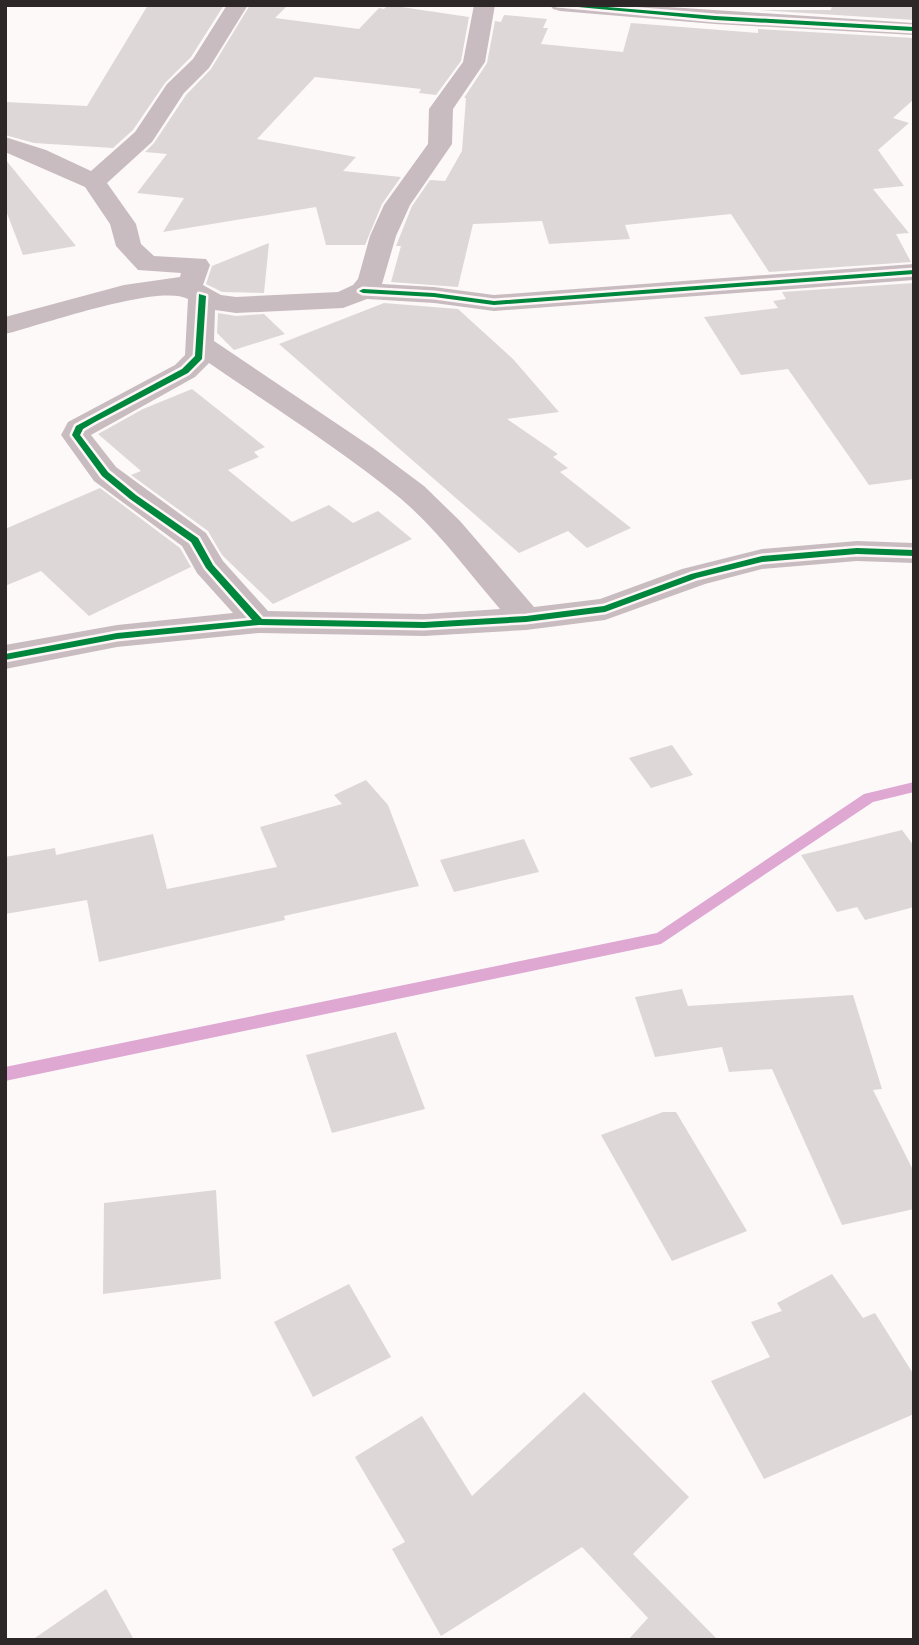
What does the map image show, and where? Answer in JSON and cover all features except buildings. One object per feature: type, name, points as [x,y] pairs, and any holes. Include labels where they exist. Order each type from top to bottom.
[{"type":"street","points":[[94,182],[144,137],[175,89],[201,62],[238,5]]},
{"type":"street","points":[[363,291],[371,280],[383,236],[397,205],[440,144],[441,109],[474,62],[485,5]]},
{"type":"street","points":[[560,5],[715,18],[914,29]]},
{"type":"street","points":[[5,145],[37,155],[51,164],[94,182],[123,224],[128,246],[147,264],[197,265],[192,281],[201,345],[199,357],[185,371],[79,428],[76,435],[105,474],[195,540],[209,566],[259,622]]},
{"type":"street","points":[[5,326],[124,293],[193,291],[214,302],[236,305],[343,300],[363,291],[425,294],[494,303],[914,272]]},
{"type":"street","points":[[201,345],[362,454],[413,493],[449,528],[526,619]]},
{"type":"street","points":[[5,657],[117,636],[259,622],[424,625],[526,619],[606,609],[694,576],[762,559],[858,551],[914,554]]},
{"type":"waterway","points":[[5,1074],[661,938],[869,798],[914,787]]},
{"type":"cycle path","points":[[560,5],[715,18],[914,29]]},
{"type":"cycle path","points":[[363,291],[434,295],[494,303],[914,272]]},
{"type":"cycle path","points":[[202,296],[199,357],[185,371],[92,420],[79,428],[76,435],[105,474],[195,540],[209,566],[259,622]]},
{"type":"cycle path","points":[[5,657],[117,636],[259,622],[424,625],[526,619],[605,609],[694,576],[762,559],[857,551],[914,553]]}]
